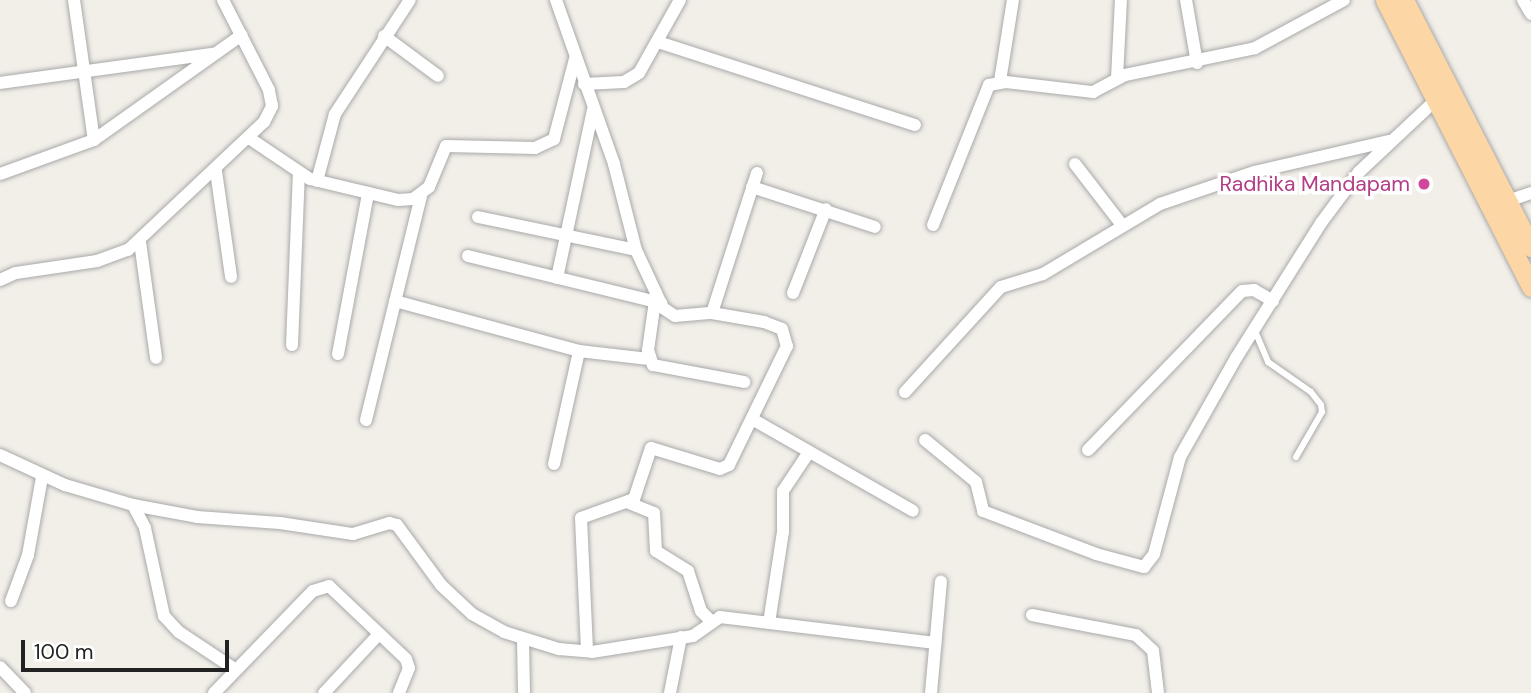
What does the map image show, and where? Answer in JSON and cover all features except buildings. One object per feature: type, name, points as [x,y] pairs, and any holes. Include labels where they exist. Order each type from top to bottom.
[{"type":"main road","points":[[1385,0],[1435,101],[1499,204],[1531,247]]},
{"type":"main road","points":[[1404,0],[1499,204],[1531,288]]},
{"type":"street","points":[[74,0],[94,140]]},
{"type":"street","points":[[0,280],[16,273],[113,256],[140,242],[216,171],[270,113],[272,100],[223,0]]},
{"type":"street","points":[[317,181],[330,124],[384,36],[410,0]]},
{"type":"street","points":[[556,0],[636,250],[658,302],[649,359]]},
{"type":"street","points":[[584,84],[631,79],[646,66],[680,0]]},
{"type":"street","points":[[1000,82],[1013,0]]},
{"type":"street","points":[[1117,78],[1121,0]]},
{"type":"street","points":[[1186,0],[1197,63]]},
{"type":"street","points":[[933,225],[978,104],[989,85],[1000,82],[1086,93],[1117,78],[1197,63],[1255,48],[1344,0]]},
{"type":"street","points":[[1523,0],[1531,15]]},
{"type":"street","points":[[0,174],[94,140],[242,35]]},
{"type":"street","points":[[384,36],[438,76]]},
{"type":"street","points":[[659,42],[915,125]]},
{"type":"street","points":[[0,83],[217,54]]},
{"type":"street","points":[[366,420],[421,195],[446,146],[536,148],[554,139],[575,59]]},
{"type":"street","points":[[925,440],[976,482],[983,511],[1096,555],[1144,567],[1154,554],[1180,457],[1321,223],[1359,172],[1435,101]]},
{"type":"street","points":[[557,278],[593,109]]},
{"type":"street","points":[[249,138],[299,174],[317,181],[398,200],[421,195]]},
{"type":"street","points":[[905,392],[1001,287],[1043,274],[1160,204],[1228,180],[1390,141]]},
{"type":"street","points":[[1075,164],[1122,225]]},
{"type":"street","points":[[216,171],[231,277]]},
{"type":"street","points":[[712,313],[757,173]]},
{"type":"street","points":[[292,345],[299,174]]},
{"type":"street","points":[[752,187],[875,227]]},
{"type":"street","points":[[338,354],[368,192]]},
{"type":"street","points":[[1499,204],[1531,193]]},
{"type":"street","points":[[793,293],[826,209]]},
{"type":"street","points":[[478,217],[636,250]]},
{"type":"street","points":[[140,242],[156,358]]},
{"type":"street","points":[[468,256],[658,302],[675,316],[712,313],[764,322],[782,329],[786,337],[784,357],[724,468],[651,448],[643,460],[637,496],[629,503],[590,514],[579,522],[587,651]]},
{"type":"street","points":[[1088,450],[1242,291],[1254,290],[1273,300]]},
{"type":"street","points":[[396,301],[579,351],[649,359],[659,367],[744,382]]},
{"type":"street","points":[[554,464],[579,351]]},
{"type":"street","points":[[752,419],[913,511]]},
{"type":"street","points":[[769,622],[783,532],[783,491],[809,452]]},
{"type":"street","points":[[0,456],[42,477],[134,505],[197,517],[280,523],[353,534],[390,523],[397,526],[454,599],[478,618],[523,640],[587,651],[681,638],[705,631],[711,621],[720,617],[936,643]]},
{"type":"street","points":[[11,601],[28,555],[42,477]]},
{"type":"street","points":[[629,503],[654,513],[656,551],[688,571],[701,611],[711,621]]},
{"type":"street","points":[[134,505],[145,528],[164,616],[233,668]]},
{"type":"street","points":[[931,693],[941,581]]},
{"type":"street","points":[[214,693],[233,668],[322,586],[336,589],[408,663],[399,693]]},
{"type":"street","points":[[1031,615],[1136,635],[1153,651],[1158,693]]},
{"type":"street","points":[[324,693],[378,635]]},
{"type":"street","points":[[670,693],[681,638]]},
{"type":"street","points":[[523,640],[523,693]]},
{"type":"street","points":[[1,670],[25,693]]},
{"type":"lane","points":[[1255,330],[1268,362],[1311,391],[1321,405],[1322,412],[1296,457]]},
{"type":"place","name":"Radhika Mandapam","points":[[1424,184]]}]
